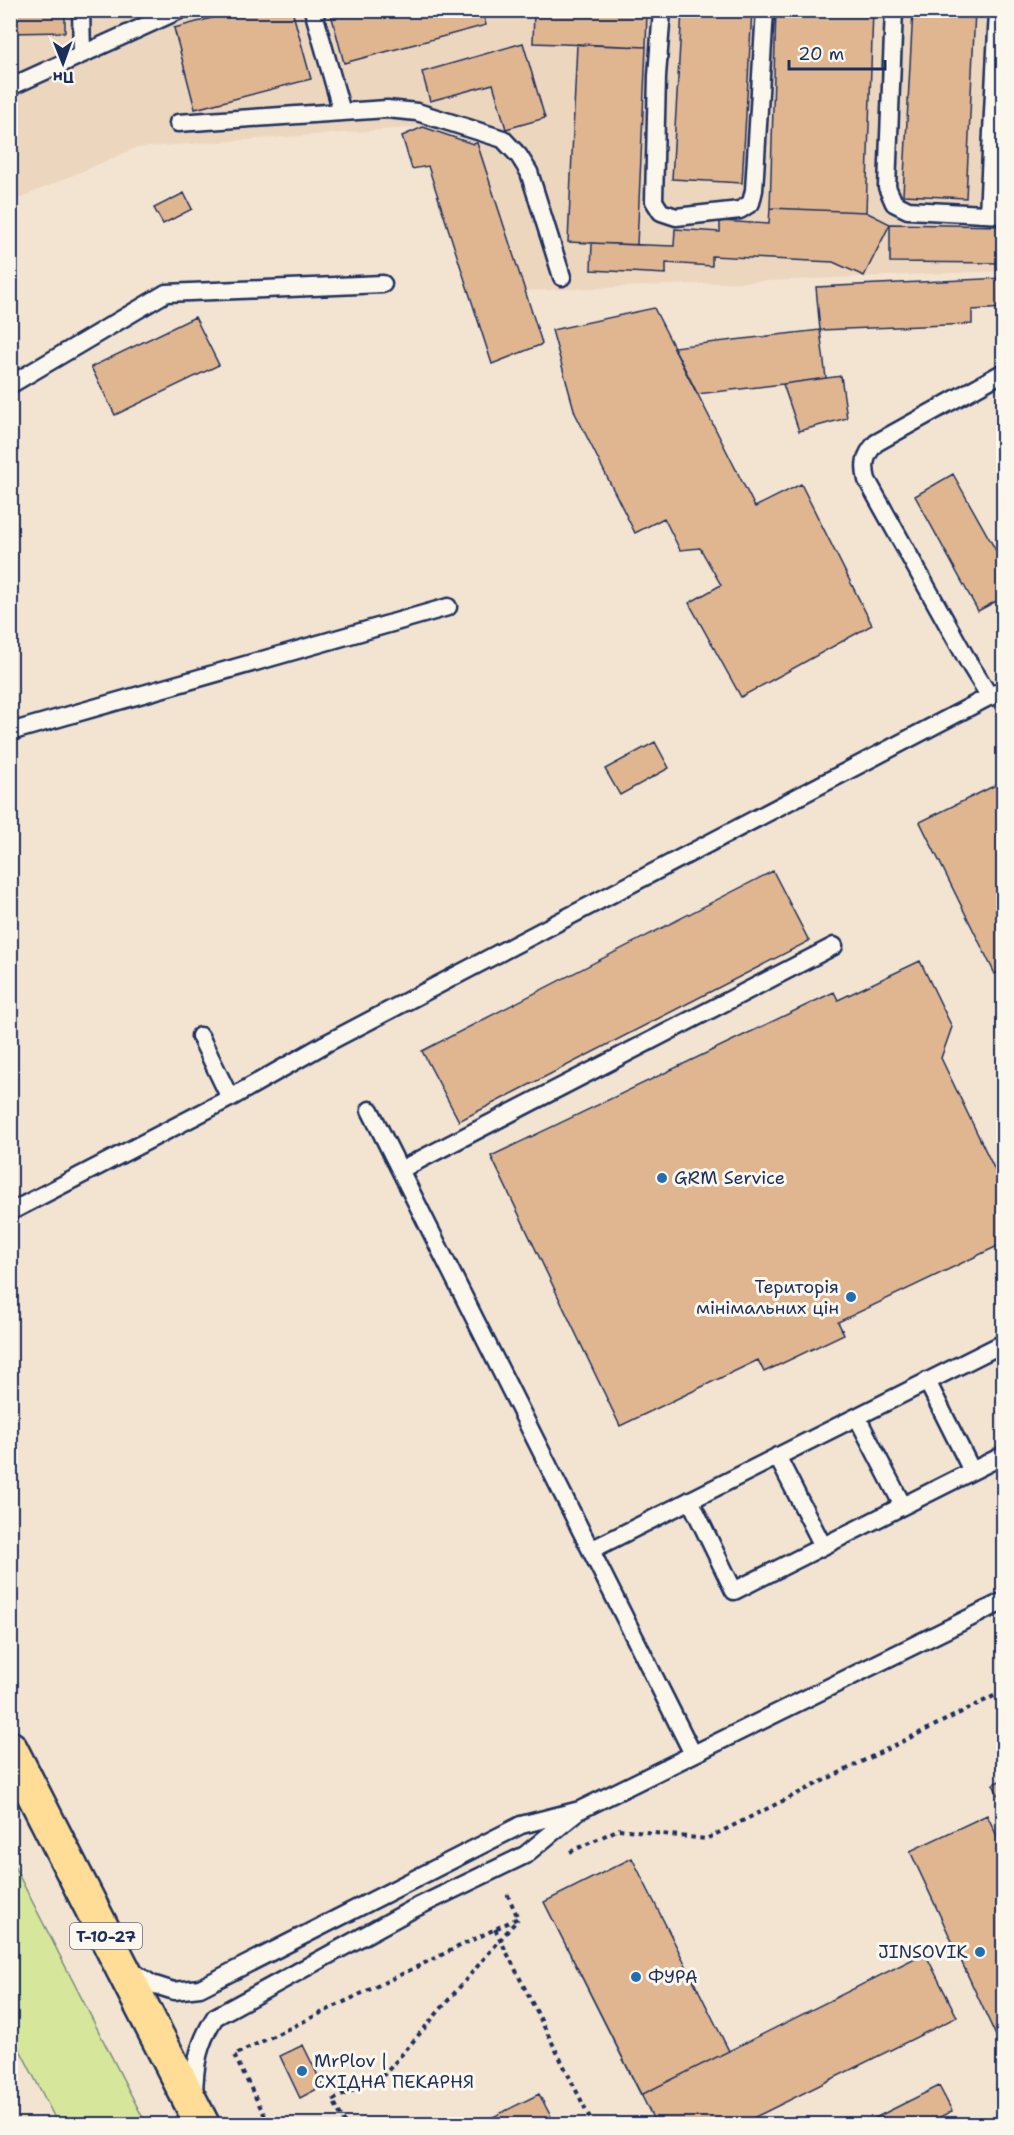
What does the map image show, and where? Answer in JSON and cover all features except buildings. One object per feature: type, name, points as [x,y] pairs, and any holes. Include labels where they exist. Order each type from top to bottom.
[{"type":"highway","name":"Т-10-27","points":[[10,1748],[198,2116]]},
{"type":"lane","points":[[81,10],[82,54]]},
{"type":"lane","points":[[10,87],[180,10]]},
{"type":"lane","points":[[313,10],[342,112]]},
{"type":"lane","points":[[662,10],[657,76],[654,201],[661,212],[676,217],[740,210],[752,203],[765,10]]},
{"type":"lane","points":[[894,10],[887,188],[894,203],[908,210],[996,214],[999,10]]},
{"type":"lane","points":[[178,123],[387,109],[417,112],[502,139],[519,156],[529,172],[562,277]]},
{"type":"lane","points":[[10,386],[166,293],[383,284]]},
{"type":"lane","points":[[10,1212],[230,1098],[325,1044],[997,693],[969,663],[867,480],[864,467],[868,452],[876,442],[1004,372]]},
{"type":"lane","points":[[10,732],[448,607]]},
{"type":"lane","points":[[400,1170],[834,946]]},
{"type":"lane","points":[[200,1036],[230,1098]]},
{"type":"lane","points":[[370,1110],[693,1754]]},
{"type":"lane","points":[[591,1550],[927,1381],[1001,1351]]},
{"type":"lane","points":[[927,1381],[972,1471]]},
{"type":"lane","points":[[857,1417],[903,1506]]},
{"type":"lane","points":[[690,1500],[734,1591],[1004,1455]]},
{"type":"lane","points":[[777,1456],[823,1546]]},
{"type":"lane","points":[[119,1963],[152,1984],[174,1991],[200,1988],[521,1825],[580,1810],[1004,1601]]},
{"type":"lane","points":[[198,2116],[195,2064],[203,2036],[215,2017],[411,1910],[525,1855],[580,1810]]},
{"type":"path","points":[[566,1854],[619,1829],[706,1839],[1004,1691]]},
{"type":"path","points":[[503,1884],[518,1918]]},
{"type":"path","points":[[269,2124],[234,2055],[518,1918]]},
{"type":"path","points":[[345,2124],[333,2100],[385,2074],[518,1918]]},
{"type":"path","points":[[495,1929],[593,2124]]},
{"type":"shaded area","points":[[11,11],[1003,11],[1003,271],[525,291],[477,143],[423,127],[136,148],[11,202]]},
{"type":"green space","points":[[11,1860],[146,2124],[58,2124],[11,2032]]},
{"type":"place","name":"GRM Service","points":[[662,1178]]},
{"type":"place","name":"Територія мінімальних цін","points":[[851,1297]]},
{"type":"place","name":"JINSOVIK","points":[[980,1952]]},
{"type":"place","name":"ФУРА","points":[[636,1977]]},
{"type":"place","name":"MrPlov | СХІДНА ПЕКАРНЯ","points":[[302,2071]]}]
